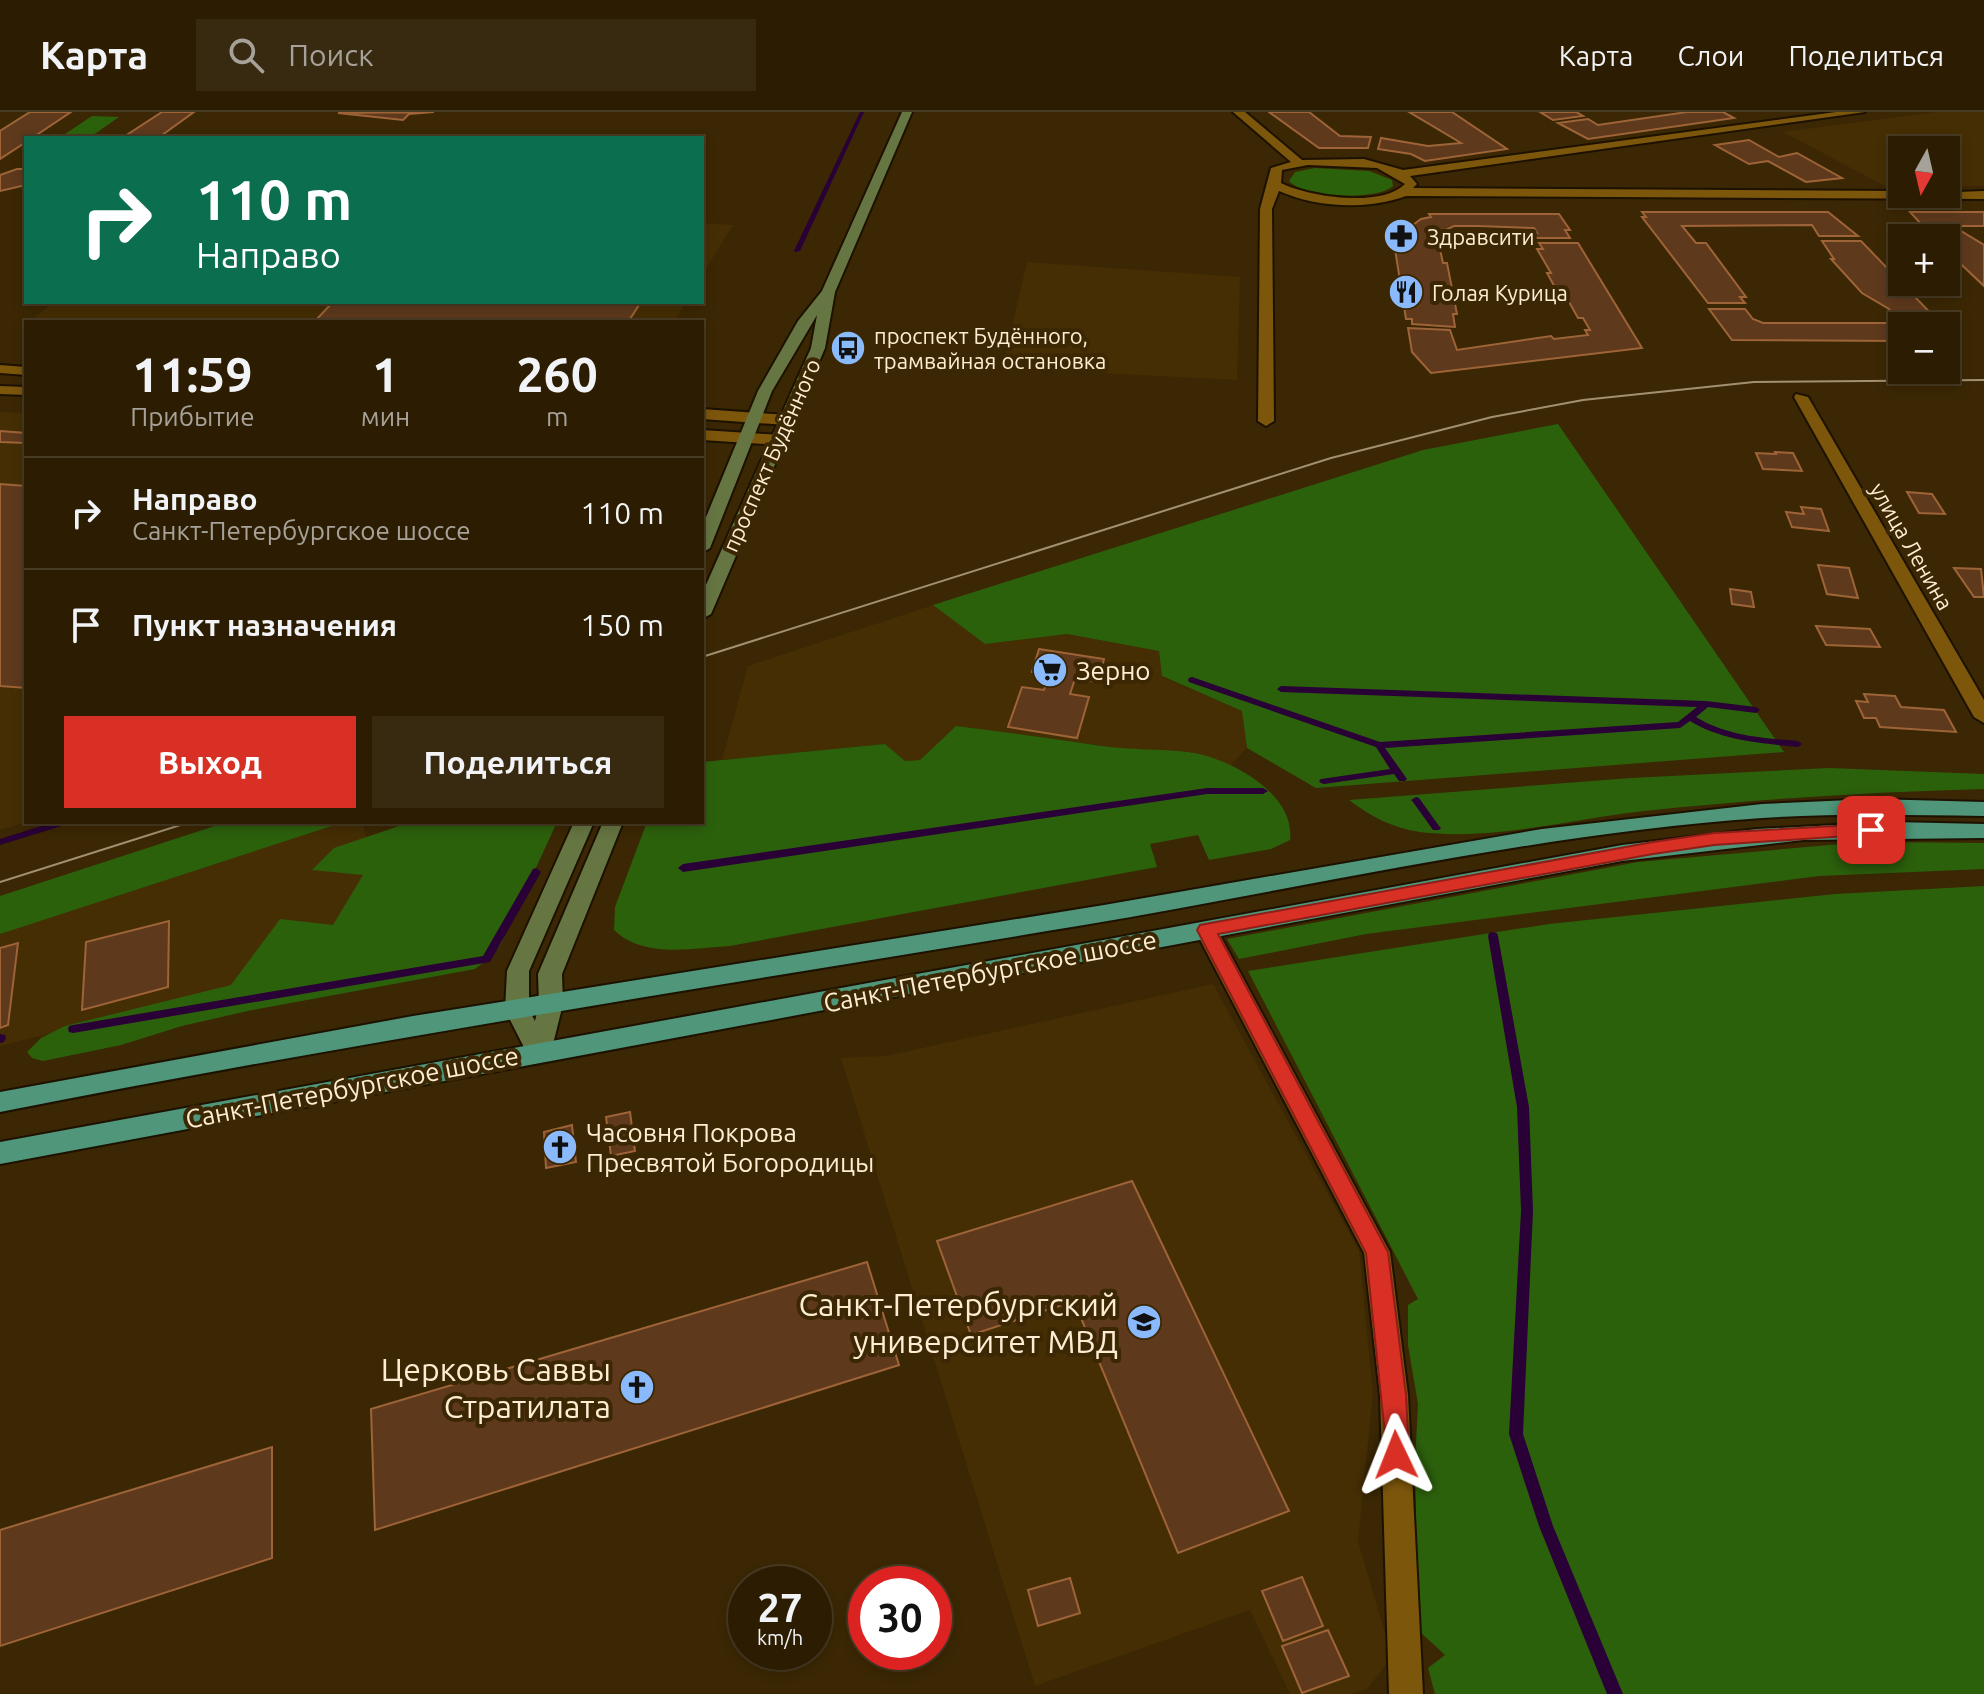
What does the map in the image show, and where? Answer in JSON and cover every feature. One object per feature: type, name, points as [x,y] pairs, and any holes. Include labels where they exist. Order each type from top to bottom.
[{"type":"main road","name":"проспект Будённого","points":[[704,610],[818,348],[828,292],[907,112]]},
{"type":"main road","name":"проспект Будённого","points":[[704,543],[753,417],[805,321],[828,292]]},
{"type":"main road","name":"Санкт-Петербургское шоссе","points":[[0,1102],[239,1056],[1568,832],[1809,809],[1984,809]]},
{"type":"main road","points":[[539,1052],[517,1010],[518,971],[583,824]]},
{"type":"main road","points":[[539,1052],[551,1004],[550,974],[612,824]]},
{"type":"main road","name":"Санкт-Петербургское шоссе","points":[[0,1153],[1622,853],[1714,839],[1902,828],[1984,831]]},
{"type":"street","points":[[1238,112],[1299,163]]},
{"type":"street","points":[[1266,421],[1266,209],[1277,168],[1299,163],[1360,164],[1402,174],[1860,112]]},
{"type":"street","points":[[1402,174],[1411,184],[1406,192]]},
{"type":"street","points":[[1275,184],[1291,194],[1326,199],[1378,199],[1406,192],[1984,195]]},
{"type":"street","points":[[0,369],[24,371]]},
{"type":"street","points":[[0,390],[24,391]]},
{"type":"street","name":"улица Ленина","points":[[1801,397],[1984,717]]},
{"type":"street","points":[[704,414],[787,420]]},
{"type":"street","points":[[704,435],[780,440]]},
{"type":"street","points":[[1206,930],[1377,1252],[1394,1395],[1406,1694]]},
{"type":"shaded area","points":[[1936,112],[1984,112],[1984,186],[1960,186],[1960,136],[1888,136],[1888,185],[1883,185],[1783,132]]},
{"type":"shaded area","points":[[704,223],[733,225],[704,272]]},
{"type":"shaded area","points":[[1027,262],[1240,277],[1237,380],[1002,368]]},
{"type":"shaded area","points":[[685,304],[675,320],[31,320],[50,305]]},
{"type":"shaded area","points":[[0,412],[24,413],[24,823],[0,830]]},
{"type":"shaded area","points":[[933,605],[985,644],[1067,634],[1159,651],[1162,677],[1242,711],[1247,748],[1230,766],[1191,752],[1126,749],[956,726],[920,760],[905,761],[885,744],[722,760],[748,666]]},
{"type":"shaded area","points":[[323,824],[363,824],[377,876],[346,927],[235,986],[0,1046],[0,929]]},
{"type":"shaded area","name":"Санкт-Петербургский университет МВД","points":[[1213,984],[1359,1251],[1373,1393],[1358,1541],[1392,1657],[1367,1689],[1351,1694],[1290,1694],[1250,1610],[1035,1686],[841,1058],[886,1056]]},
{"type":"green space","points":[[92,116],[119,117],[92,136],[62,136]]},
{"type":"green space","points":[[1315,168],[1369,171],[1392,180],[1393,186],[1372,194],[1341,196],[1309,191],[1289,181],[1295,172]]},
{"type":"green space","points":[[1558,424],[1784,752],[1316,788],[1247,748],[1242,711],[1162,676],[1159,651],[1067,634],[985,644],[933,605],[1423,450]]},
{"type":"green space","points":[[956,726],[1102,746],[1204,755],[1240,770],[1271,793],[1289,823],[1290,840],[1271,849],[1209,860],[1198,835],[1150,844],[1157,867],[730,946],[654,948],[639,945],[614,930],[615,907],[646,824],[704,824],[704,762],[885,744],[905,761],[920,760]]},
{"type":"green space","points":[[1829,768],[1984,774],[1984,789],[1729,803],[1475,834],[1420,832],[1401,828],[1374,817],[1349,800],[1631,778]]},
{"type":"green space","points":[[221,824],[338,824],[0,934],[0,896]]},
{"type":"green space","points":[[405,824],[556,824],[501,944],[492,956],[475,969],[252,1010],[182,1026],[121,1045],[43,1061],[32,1058],[27,1052],[41,1038],[65,1026],[231,985],[280,919],[333,925],[363,875],[312,870],[334,848]]},
{"type":"green space","points":[[1864,842],[1984,843],[1984,869],[1819,876],[1366,934],[1239,959],[1227,939],[1638,862]]},
{"type":"green space","points":[[1984,886],[1984,1694],[1435,1694],[1428,1668],[1445,1655],[1418,1630],[1415,1462],[1418,1404],[1408,1345],[1408,1305],[1418,1299],[1248,971],[1549,924],[1835,894]]},
{"type":"building","points":[[30,112],[71,112],[35,136],[24,136],[24,143],[0,159],[0,131]]},
{"type":"building","points":[[162,112],[194,112],[161,136],[125,136]]},
{"type":"building","points":[[434,112],[409,114],[403,120],[338,113]]},
{"type":"building","points":[[1269,112],[1309,112],[1340,136],[1371,137],[1368,148],[1319,148]]},
{"type":"building","points":[[1409,112],[1452,112],[1507,149],[1425,161],[1411,154],[1378,149],[1381,138],[1428,146],[1461,143]]},
{"type":"building","points":[[1540,112],[1576,112],[1583,116],[1553,120]]},
{"type":"building","points":[[1687,112],[1723,112],[1734,118],[1588,139],[1558,123],[1588,119],[1598,125]]},
{"type":"building","points":[[1749,140],[1779,157],[1797,153],[1842,178],[1806,182],[1768,161],[1749,164],[1715,145]]},
{"type":"building","points":[[24,169],[24,185],[0,191],[0,175]]},
{"type":"building","points":[[1642,212],[1828,212],[1858,236],[1819,236],[1812,225],[1682,226],[1696,243],[1706,243],[1746,297],[1740,297],[1745,303],[1708,303],[1642,217],[1646,217]]},
{"type":"building","points":[[1910,212],[1984,212],[1984,226],[1921,224]]},
{"type":"building","points":[[1429,214],[1559,214],[1570,230],[1565,230],[1570,238],[1529,238],[1527,233],[1537,233],[1534,228],[1478,226],[1454,226],[1433,236],[1438,240],[1443,263],[1447,263],[1457,314],[1453,314],[1455,327],[1412,324],[1412,319],[1406,319],[1395,249],[1401,249],[1397,227],[1409,228],[1421,219],[1431,217]]},
{"type":"building","points":[[1960,230],[1984,245],[1984,286],[1960,263]]},
{"type":"building","points":[[1822,241],[1861,241],[1888,269],[1888,296],[1914,296],[1929,312],[1891,312],[1862,293],[1831,259],[1834,259]]},
{"type":"building","points":[[1539,243],[1578,243],[1642,348],[1431,373],[1412,352],[1408,328],[1450,330],[1457,350],[1551,336],[1554,339],[1588,335],[1585,330],[1590,330],[1583,318],[1578,318],[1568,300],[1562,300],[1547,273],[1551,273],[1537,249],[1543,249]]},
{"type":"building","points":[[331,304],[640,304],[629,320],[316,320]]},
{"type":"building","points":[[1709,309],[1745,309],[1753,319],[1763,323],[1888,323],[1888,341],[1732,340]]},
{"type":"building","points":[[0,431],[24,433],[24,443],[0,442]]},
{"type":"building","points":[[1756,453],[1793,453],[1802,471],[1763,469]]},
{"type":"building","points":[[0,484],[24,486],[24,688],[0,686]]},
{"type":"building","points":[[1907,492],[1932,494],[1945,514],[1919,513]]},
{"type":"building","points":[[1801,507],[1821,509],[1829,531],[1792,527],[1786,512],[1804,514]]},
{"type":"building","points":[[1818,565],[1849,568],[1858,598],[1827,594]]},
{"type":"building","points":[[1954,568],[1981,569],[1984,597],[1974,597]]},
{"type":"building","points":[[1730,589],[1751,592],[1754,607],[1732,604]]},
{"type":"building","points":[[1816,626],[1870,629],[1880,647],[1826,645]]},
{"type":"building","points":[[1039,649],[1104,659],[1098,682],[1075,679],[1070,694],[1089,697],[1077,738],[1008,727],[1022,687],[1044,690],[1049,674],[1032,672]]},
{"type":"building","points":[[1864,694],[1895,696],[1901,707],[1944,710],[1956,732],[1880,727],[1876,718],[1864,718],[1856,701],[1868,702]]},
{"type":"building","points":[[169,921],[168,987],[82,1010],[86,942]]},
{"type":"building","points":[[18,943],[8,1025],[0,1028],[0,948]]},
{"type":"building","points":[[630,1112],[635,1151],[611,1156],[606,1117]]},
{"type":"building","name":"Часовня Покрова Пресвятой Богородицы","points":[[572,1125],[576,1162],[546,1168],[544,1132]]},
{"type":"building","points":[[1132,1181],[1289,1511],[1178,1553],[1074,1301],[971,1335],[937,1241]]},
{"type":"building","name":"Церковь Саввы Стратилата","points":[[867,1262],[899,1365],[375,1530],[371,1409]]},
{"type":"building","points":[[272,1447],[272,1558],[0,1646],[0,1530]]},
{"type":"building","points":[[1302,1577],[1323,1626],[1283,1641],[1262,1591]]},
{"type":"building","points":[[1070,1578],[1080,1613],[1038,1626],[1028,1590]]},
{"type":"building","points":[[1328,1630],[1349,1676],[1302,1693],[1282,1646]]},
{"type":"waterway","points":[[797,251],[862,112]]},
{"type":"waterway","points":[[1192,680],[1379,745]]},
{"type":"waterway","points":[[1281,689],[1706,704]]},
{"type":"waterway","points":[[1690,717],[1706,704]]},
{"type":"waterway","points":[[1706,704],[1756,710]]},
{"type":"waterway","points":[[1379,745],[1680,725],[1690,717]]},
{"type":"waterway","points":[[1690,717],[1728,735],[1798,744]]},
{"type":"waterway","points":[[1379,745],[1402,779]]},
{"type":"waterway","points":[[1324,781],[1396,771]]},
{"type":"waterway","points":[[683,868],[1207,791],[1263,791]]},
{"type":"waterway","points":[[1416,800],[1436,828]]},
{"type":"waterway","points":[[0,842],[58,824]]},
{"type":"waterway","points":[[73,1029],[486,959],[536,872]]},
{"type":"waterway","points":[[1493,936],[1523,1107],[1527,1211],[1516,1434],[1546,1526],[1615,1694]]},
{"type":"tram line","points":[[704,656],[1331,458],[1492,417],[1583,400],[1754,382],[1984,380]]},
{"type":"tram line","points":[[0,882],[184,824]]},
{"type":"place","name":"Здравсити","points":[[1401,236]]},
{"type":"place","name":"Голая Курица","points":[[1406,292]]},
{"type":"place","name":"проспект Будённого, трамвайная остановка","points":[[848,348]]},
{"type":"place","name":"Зерно","points":[[1050,670]]},
{"type":"place","name":"Часовня Покрова Пресвятой Богородицы","points":[[560,1147]]},
{"type":"place","name":"Санкт-Петербургский университет МВД","points":[[1144,1322]]},
{"type":"place","name":"Церковь Саввы Стратилата","points":[[637,1387]]},
{"type":"route","points":[[1396,1455],[1394,1395],[1377,1252],[1206,930],[1653,848],[1714,839],[1871,830]]}]
